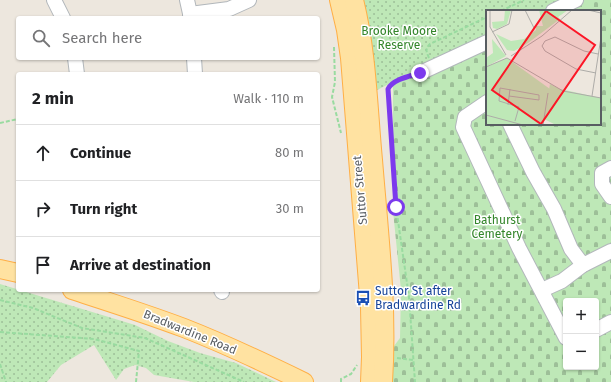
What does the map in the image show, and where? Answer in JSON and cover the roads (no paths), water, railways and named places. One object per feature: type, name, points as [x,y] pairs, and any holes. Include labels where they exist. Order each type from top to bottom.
[{"type":"main road","name":"Suttor Street","points":[[339,0],[346,30],[350,58],[370,308],[370,382]]},
{"type":"main road","name":"Suttor Street","points":[[354,0],[364,55],[377,212],[385,337],[383,382]]},
{"type":"main road","points":[[0,269],[16,273]]},
{"type":"main road","name":"Bradwardine Road","points":[[78,292],[185,328],[253,357],[304,382]]},
{"type":"main road","points":[[356,382],[366,369],[371,357]]},
{"type":"street","points":[[54,0],[61,16]]},
{"type":"street","points":[[186,0],[191,16],[228,9],[249,0]]},
{"type":"street","points":[[554,10],[576,0]]},
{"type":"street","points":[[427,70],[486,42]]},
{"type":"street","points":[[75,60],[77,72]]},
{"type":"street","points":[[194,60],[195,72]]},
{"type":"street","points":[[486,103],[465,117],[463,127],[519,248],[564,334]]},
{"type":"street","points":[[510,125],[532,172],[554,209],[571,249],[583,264]]},
{"type":"street","points":[[611,168],[602,173],[602,184],[611,197]]},
{"type":"street","points":[[542,290],[562,281],[583,264],[611,251]]},
{"type":"street","points":[[599,328],[611,322]]},
{"type":"place","name":"Suttor St after Bradwardine Rd","points":[[363,298]]},
{"type":"park label","name":"Brooke Moore Reserve","points":[[399,38]]},
{"type":"park label","name":"Bathurst Cemetery","points":[[497,227]]}]
